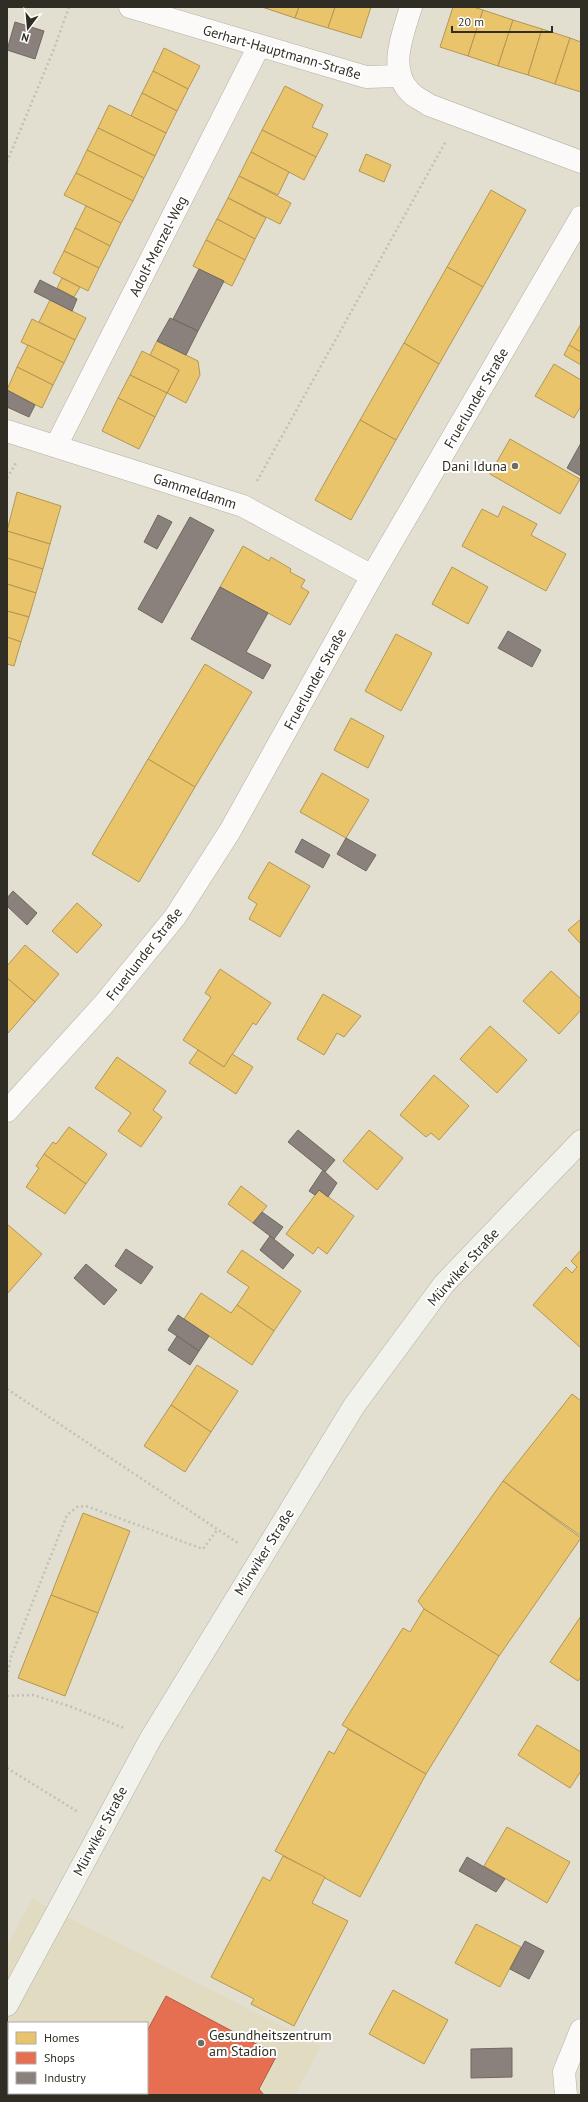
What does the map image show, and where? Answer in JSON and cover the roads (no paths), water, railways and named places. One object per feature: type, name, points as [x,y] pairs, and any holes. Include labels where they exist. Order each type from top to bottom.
[{"type":"main road","name":"Mürwiker Straße","points":[[7,2005],[151,1738],[354,1406],[444,1284],[581,1141]]},
{"type":"street","name":"Gerhart-Hauptmann-Straße","points":[[130,7],[366,77],[400,76]]},
{"type":"street","points":[[411,7],[397,59],[400,76],[411,93],[430,105],[581,162]]},
{"type":"street","name":"Adolf-Menzel-Weg","points":[[56,446],[259,46]]},
{"type":"street","name":"Fruerlunder Straße","points":[[7,1111],[104,1004],[175,917],[230,831],[372,576],[581,217]]},
{"type":"street","name":"Gammeldamm","points":[[7,431],[242,506],[372,576]]},
{"type":"street","points":[[566,2095],[564,2072],[581,2030]]},
{"type":"place","name":"Dani Iduna","points":[[515,466]]},
{"type":"place","name":"Gesundheitszentrum am Stadion","points":[[201,2043]]}]
